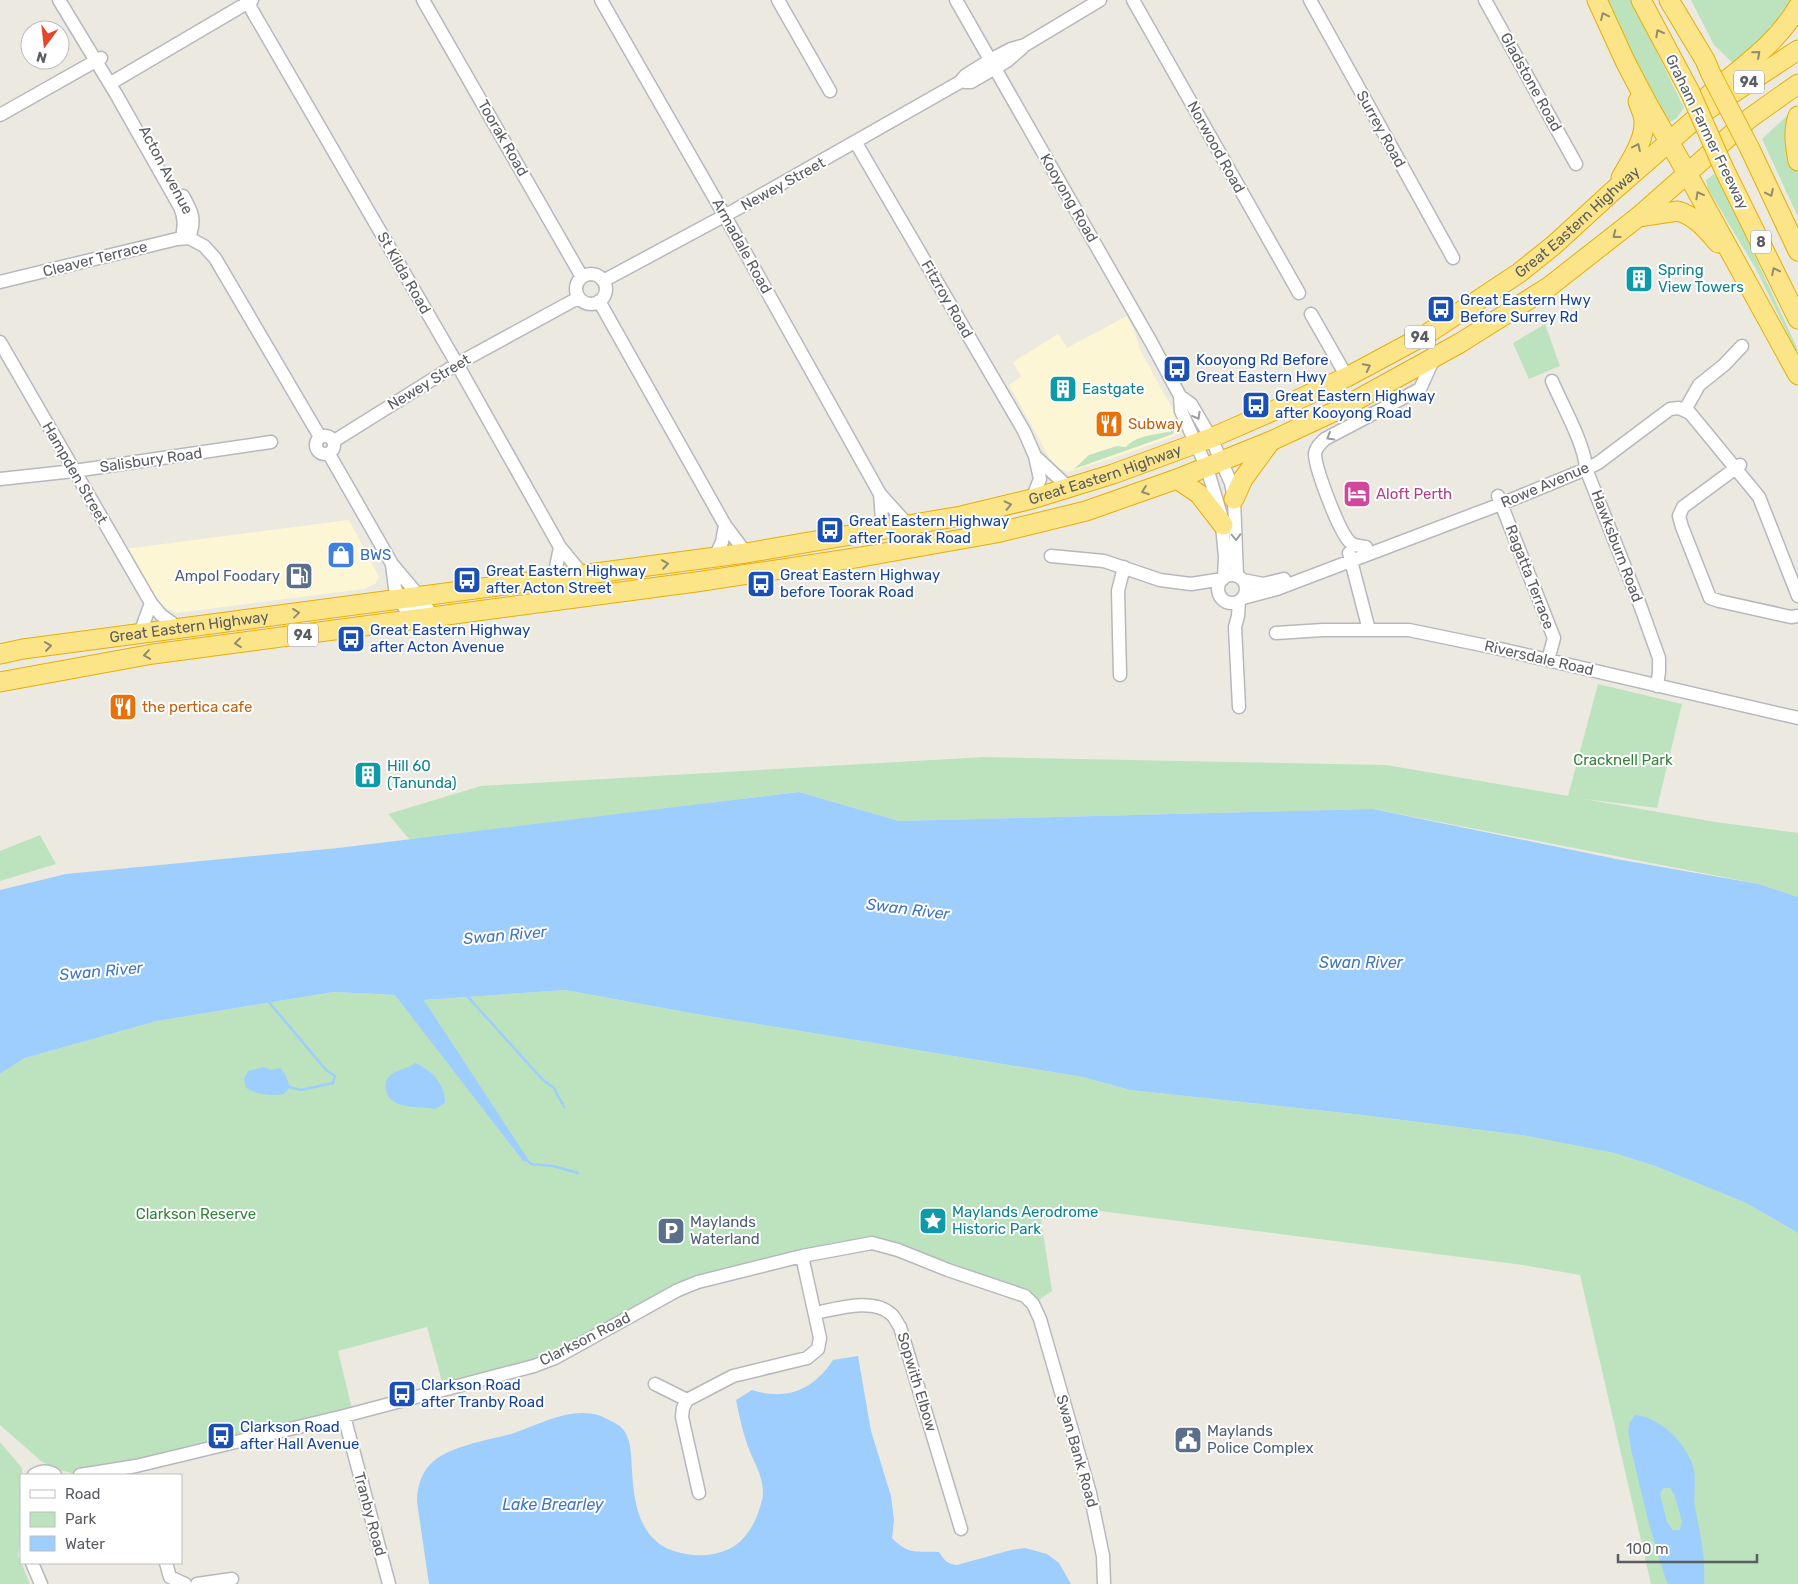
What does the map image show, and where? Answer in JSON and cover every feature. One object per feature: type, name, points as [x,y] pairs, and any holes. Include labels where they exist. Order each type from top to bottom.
[{"type":"highway","points":[[1597,0],[1626,63],[1668,142],[1798,375]]},
{"type":"highway","name":"Graham Farmer Freeway","points":[[1641,0],[1690,92],[1724,169],[1798,319]]},
{"type":"highway","name":"Graham Farmer Freeway","points":[[1669,0],[1708,67],[1750,148],[1798,251]]},
{"type":"highway","points":[[1684,0],[1698,34],[1708,67]]},
{"type":"highway","points":[[1701,114],[1709,95],[1758,55],[1779,34],[1798,6]]},
{"type":"highway","name":"Great Eastern Highway","points":[[0,654],[178,628],[746,553],[961,516],[1070,488],[1204,441],[1347,378],[1427,334],[1519,273],[1554,245],[1701,114],[1798,50]]},
{"type":"highway","points":[[1614,190],[1632,158],[1643,132],[1644,120],[1626,63]]},
{"type":"highway","name":"Great Eastern Highway","points":[[0,682],[153,654],[696,582],[860,557],[990,534],[1086,511],[1214,465],[1271,441],[1342,408],[1434,358],[1550,286],[1638,217],[1750,118],[1798,84]]},
{"type":"highway","points":[[1798,116],[1794,131],[1798,161]]},
{"type":"highway","points":[[1638,217],[1678,211],[1690,216],[1707,230],[1739,268]]},
{"type":"highway","points":[[1234,499],[1243,479],[1271,441]]},
{"type":"highway","points":[[1177,479],[1199,494],[1223,525]]},
{"type":"street","name":"Acton Avenue","points":[[59,0],[98,59],[116,80],[192,212],[193,227],[185,238]]},
{"type":"street","name":"Acton Avenue","points":[[68,0],[116,94],[180,207],[184,216],[185,238]]},
{"type":"street","name":"Toorak Road","points":[[423,0],[582,277]]},
{"type":"street","name":"Armadale Road","points":[[601,0],[725,216],[880,494],[910,526]]},
{"type":"street","points":[[778,0],[830,91]]},
{"type":"street","name":"Kooyong Road","points":[[956,0],[1146,333],[1180,396],[1181,411],[1204,441],[1214,465]]},
{"type":"street","name":"Newey Street","points":[[603,281],[856,143],[960,82],[971,82],[1011,49],[1025,45],[1100,0]]},
{"type":"street","name":"Norwood Road","points":[[1133,0],[1299,293]]},
{"type":"street","name":"Surrey Road","points":[[1310,0],[1453,258]]},
{"type":"street","name":"Gladstone Road","points":[[1485,0],[1576,164]]},
{"type":"street","points":[[116,80],[248,1]]},
{"type":"street","name":"St Kilda Road","points":[[248,1],[560,547],[583,575]]},
{"type":"street","points":[[0,114],[98,59]]},
{"type":"street","name":"Fitzroy Road","points":[[856,143],[1024,431],[1035,456],[1040,479],[1032,499]]},
{"type":"street","name":"Acton Avenue","points":[[185,238],[204,246],[215,258],[320,437]]},
{"type":"street","name":"Cleaver Terrace","points":[[0,282],[185,238]]},
{"type":"street","points":[[588,274],[596,275],[603,281],[605,286],[604,295],[594,304],[585,303],[578,298],[576,291],[577,283],[582,277],[588,274]]},
{"type":"street","name":"Newey Street","points":[[334,441],[457,364],[578,298]]},
{"type":"street","points":[[599,301],[725,525],[746,553]]},
{"type":"street","points":[[1311,314],[1347,378]]},
{"type":"street","name":"Hampden Street","points":[[0,342],[151,603],[178,628]]},
{"type":"street","points":[[1742,346],[1724,365],[1699,384],[1687,407],[1700,414],[1759,497],[1798,596]]},
{"type":"street","points":[[1366,547],[1357,546],[1350,542],[1342,533],[1318,471],[1315,454],[1317,447],[1325,439],[1420,389],[1434,358]]},
{"type":"street","name":"Hawksburn Road","points":[[1552,381],[1586,464],[1659,658],[1657,686]]},
{"type":"street","name":"Rowe Avenue","points":[[1191,584],[1231,578],[1263,584],[1279,582],[1350,557],[1499,500],[1586,464],[1598,463],[1670,409],[1687,407]]},
{"type":"street","points":[[328,436],[334,441],[334,448],[329,454],[323,454],[318,451],[316,441],[320,437],[328,436]]},
{"type":"street","name":"Salisbury Road","points":[[0,479],[74,471],[271,442]]},
{"type":"street","points":[[329,454],[392,564],[419,596]]},
{"type":"street","name":"Fitzroy Road","points":[[1035,456],[1070,488]]},
{"type":"street","points":[[1214,465],[1231,483],[1234,499],[1231,578]]},
{"type":"street","points":[[1214,465],[1214,489],[1223,525],[1225,557],[1231,578],[1246,589],[1241,600],[1235,627],[1239,707]]},
{"type":"street","points":[[1738,467],[1769,500],[1798,575]]},
{"type":"street","points":[[1738,467],[1683,507],[1679,516],[1706,591],[1710,598],[1719,601],[1791,617],[1798,616]]},
{"type":"street","name":"Armadale Road","points":[[880,494],[881,530]]},
{"type":"street","name":"Rowe Avenue","points":[[1241,600],[1277,590],[1350,557],[1366,547],[1499,500]]},
{"type":"street","name":"Ragatta Terrace","points":[[1499,500],[1554,638],[1548,660]]},
{"type":"street","points":[[715,557],[722,543],[725,525]]},
{"type":"street","points":[[554,578],[560,547]]},
{"type":"street","points":[[1052,556],[1097,560],[1160,580],[1191,584],[1231,603],[1241,600]]},
{"type":"street","points":[[1350,557],[1369,630]]},
{"type":"street","points":[[392,564],[395,588],[404,607],[409,610],[443,607],[459,614]]},
{"type":"street","points":[[1120,675],[1118,591],[1124,567]]},
{"type":"street","points":[[1231,578],[1218,588],[1235,627]]},
{"type":"street","points":[[140,634],[151,603]]},
{"type":"street","name":"Riversdale Road","points":[[1276,633],[1409,630],[1798,718]]},
{"type":"street","name":"Clarkson Road","points":[[94,1474],[138,1471],[534,1366],[555,1358],[678,1290],[698,1282],[802,1256],[872,1243],[883,1245],[948,1270],[1026,1296],[1040,1319]]},
{"type":"street","points":[[699,1493],[682,1417],[683,1408],[687,1400],[733,1376],[807,1358],[818,1349],[820,1338],[802,1256]]},
{"type":"street","name":"Sopwith Elbow","points":[[815,1313],[853,1305],[870,1305],[890,1313],[900,1327],[960,1529]]},
{"type":"street","name":"Swan Bank Road","points":[[1040,1319],[1090,1493],[1103,1556],[1104,1584]]},
{"type":"street","points":[[655,1384],[687,1400]]},
{"type":"street","name":"Tranby Road","points":[[344,1416],[389,1584]]},
{"type":"street","points":[[36,1474],[43,1471],[53,1474]]},
{"type":"street","points":[[32,1564],[41,1584]]},
{"type":"street","points":[[166,1564],[170,1577],[185,1584]]},
{"type":"street","points":[[197,1584],[232,1579]]},
{"type":"shaded area","points":[[1127,316],[1139,348],[1173,410],[1179,432],[1174,436],[1122,455],[1068,472],[1059,468],[1049,457],[1009,385],[1021,377],[1013,362],[1058,334],[1067,348]]},
{"type":"shaded area","points":[[349,520],[379,577],[376,583],[364,589],[176,613],[163,607],[125,549]]},
{"type":"green space","points":[[1608,0],[1631,0],[1635,7],[1684,108],[1676,119],[1665,124]]},
{"type":"green space","points":[[1691,0],[1794,0],[1775,24],[1770,26],[1764,39],[1734,64],[1714,45]]},
{"type":"green space","points":[[1789,114],[1792,151],[1798,171],[1798,217],[1762,139]]},
{"type":"green space","points":[[1714,174],[1721,182],[1798,350],[1796,351],[1756,269],[1708,189],[1706,180]]},
{"type":"green space","points":[[1545,324],[1560,366],[1529,379],[1513,343]]},
{"type":"green space","points":[[1175,430],[1173,434],[1074,469],[1089,455],[1117,446],[1126,447],[1142,437]]},
{"type":"green space","name":"Cracknell Park","points":[[1598,684],[1682,704],[1657,808],[1584,799],[1715,822],[1798,833],[1798,897],[1759,884],[1373,809],[899,821],[799,792],[410,840],[388,814],[481,786],[984,757],[1386,765],[1568,796]]},
{"type":"green space","points":[[40,835],[56,864],[0,881],[0,851]]},
{"type":"green space","name":"Clarkson Reserve","points":[[565,990],[696,1014],[1083,1077],[1130,1090],[1363,1115],[1527,1136],[1614,1153],[1655,1166],[1746,1203],[1798,1233],[1798,1584],[1651,1584],[1580,1275],[1523,1265],[1092,1210],[1041,1219],[1052,1291],[1033,1304],[883,1242],[699,1278],[554,1357],[444,1389],[427,1327],[338,1351],[353,1413],[85,1474],[55,1469],[41,1461],[0,1425],[0,1074],[25,1058],[157,1021],[334,992],[396,995],[523,1161],[530,1164],[424,1000]]},
{"type":"green space","points":[[0,1442],[22,1468],[22,1474],[20,1474],[20,1545],[18,1555],[20,1564],[22,1564],[30,1584],[0,1584]]},
{"type":"water","name":"Swan River","points":[[799,792],[899,821],[1373,809],[1616,859],[1759,884],[1798,897],[1798,1233],[1746,1203],[1655,1166],[1614,1153],[1527,1136],[1363,1115],[1130,1090],[1083,1077],[696,1014],[565,990],[424,1000],[531,1164],[523,1161],[395,995],[334,992],[157,1021],[25,1058],[0,1074],[0,890],[66,874],[338,848]]},
{"type":"water","points":[[415,1063],[427,1069],[436,1078],[443,1090],[445,1103],[435,1109],[401,1105],[390,1098],[387,1093],[386,1083],[391,1075]]},
{"type":"water","points":[[264,1067],[271,1070],[280,1068],[285,1074],[290,1087],[284,1094],[264,1094],[246,1088],[244,1079],[248,1071]]},
{"type":"water","name":"Lake Brearley","points":[[858,1356],[871,1431],[891,1496],[894,1520],[892,1538],[908,1550],[939,1552],[946,1561],[957,1565],[1025,1548],[1047,1554],[1059,1563],[1071,1584],[429,1584],[417,1502],[418,1489],[422,1478],[433,1462],[441,1456],[462,1447],[514,1433],[556,1417],[579,1413],[601,1416],[625,1431],[630,1447],[633,1484],[638,1510],[642,1522],[656,1541],[667,1548],[694,1555],[712,1554],[735,1546],[750,1530],[759,1511],[763,1496],[759,1473],[745,1438],[736,1400],[752,1390],[777,1394],[798,1390],[808,1386],[817,1379],[833,1360]]},
{"type":"water","points":[[1635,1415],[1653,1420],[1678,1440],[1689,1457],[1694,1471],[1695,1508],[1701,1536],[1704,1584],[1668,1584],[1666,1580],[1649,1524],[1631,1449],[1628,1430],[1630,1422]],"holes":[[[1663,1488],[1670,1488],[1674,1494],[1682,1521],[1680,1530],[1673,1530],[1667,1522],[1660,1494]]]},
{"type":"waterway","points":[[468,997],[542,1079],[554,1088],[564,1107]]},
{"type":"waterway","points":[[268,1001],[326,1070],[335,1076],[333,1083],[301,1090],[290,1087]]},
{"type":"waterway","points":[[529,1162],[531,1164],[553,1166],[578,1173]]},
{"type":"place","name":"Spring View Towers","points":[[1639,279]]},
{"type":"place","name":"Great Eastern Hwy Before Surrey Rd","points":[[1441,309]]},
{"type":"place","name":"Kooyong Rd Before Great Eastern Hwy","points":[[1177,369]]},
{"type":"place","name":"Eastgate","points":[[1063,389]]},
{"type":"place","name":"Great Eastern Highway after Kooyong Road","points":[[1256,405]]},
{"type":"place","name":"Subway","points":[[1109,424]]},
{"type":"place","name":"Aloft Perth","points":[[1357,494]]},
{"type":"place","name":"Great Eastern Highway after Toorak Road","points":[[830,530]]},
{"type":"place","name":"BWS","points":[[341,555]]},
{"type":"place","name":"Ampol Foodary","points":[[299,576]]},
{"type":"place","name":"Great Eastern Highway after Acton Street","points":[[467,580]]},
{"type":"place","name":"Great Eastern Highway before Toorak Road","points":[[761,584]]},
{"type":"place","name":"Great Eastern Highway after Acton Avenue","points":[[351,639]]},
{"type":"place","name":"the pertica cafe","points":[[123,707]]},
{"type":"place","name":"Hill 60 (Tanunda)","points":[[368,775]]},
{"type":"place","name":"Maylands Aerodrome Historic Park","points":[[933,1221]]},
{"type":"place","name":"Maylands Waterland","points":[[671,1231]]},
{"type":"place","name":"Clarkson Road after Tranby Road","points":[[402,1394]]},
{"type":"place","name":"Clarkson Road after Hall Avenue","points":[[221,1436]]},
{"type":"place","name":"Maylands Police Complex","points":[[1188,1440]]}]
